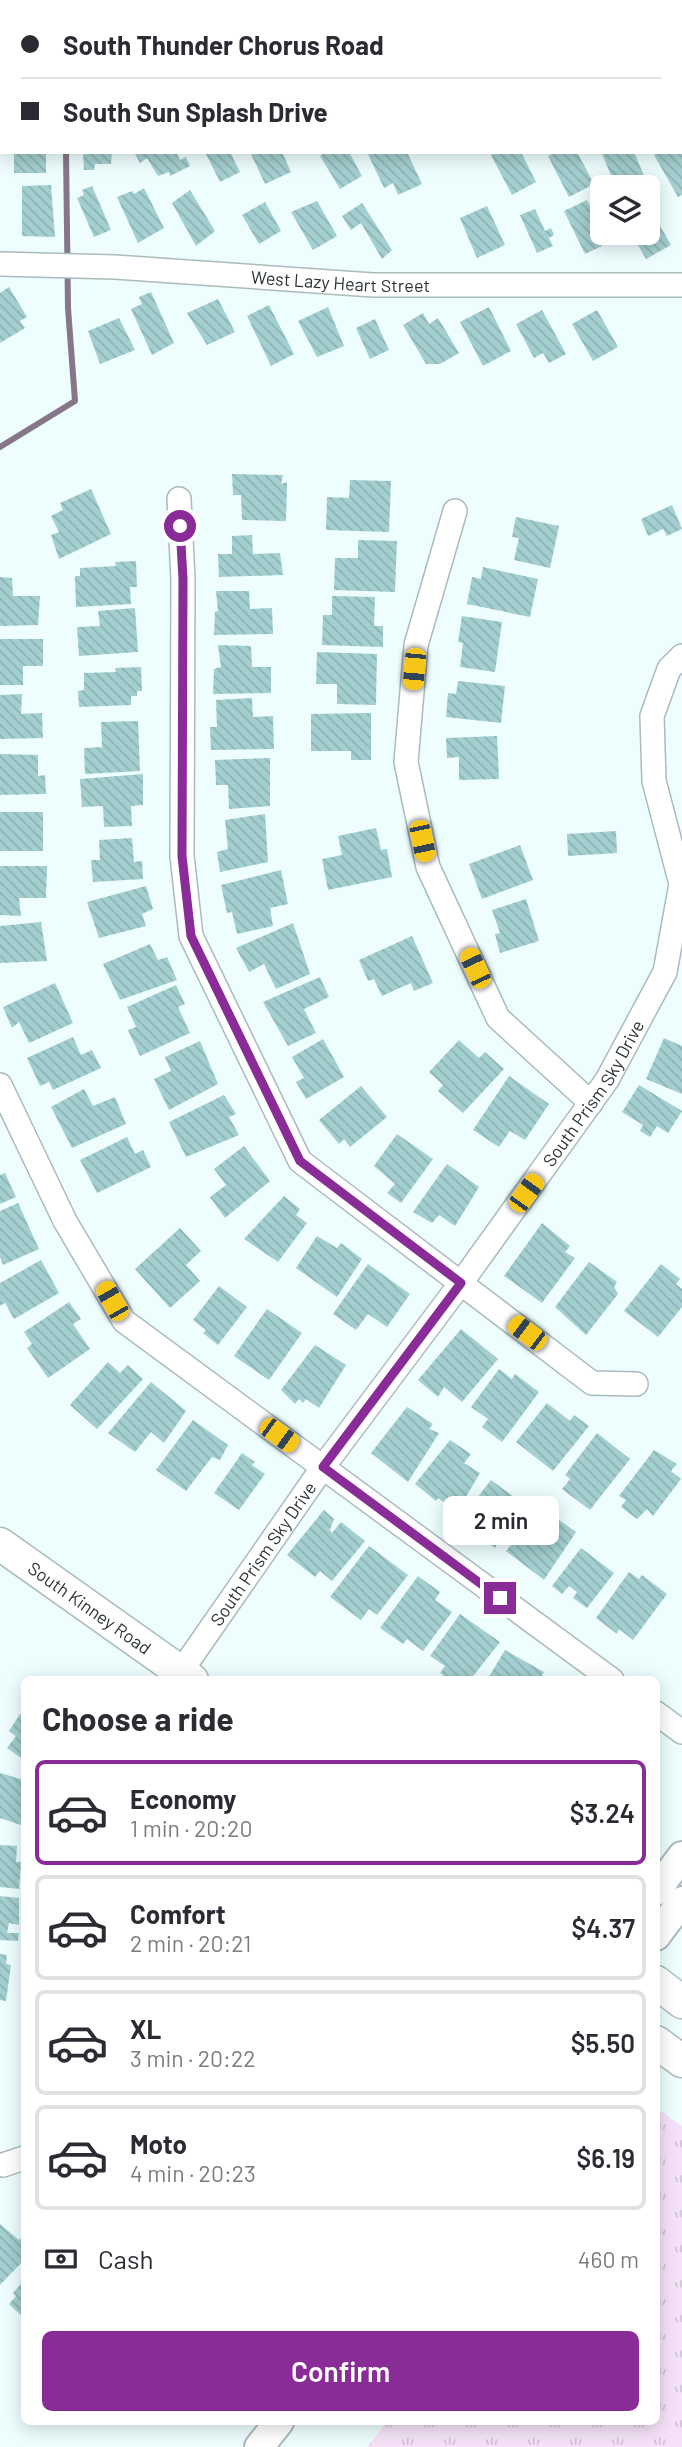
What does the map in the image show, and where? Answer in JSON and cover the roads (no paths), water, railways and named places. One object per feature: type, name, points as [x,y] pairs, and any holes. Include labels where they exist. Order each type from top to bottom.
[{"type":"main road","name":"South Kinney Road","points":[[0,1544],[181,1676]]},
{"type":"main road","points":[[660,1985],[682,2002]]},
{"type":"main road","points":[[660,2045],[682,2061]]},
{"type":"street","name":"West Lazy Heart Street","points":[[0,264],[115,267],[373,285],[682,285]]},
{"type":"street","points":[[178,499],[183,579],[182,856],[191,936],[300,1161],[592,1383],[636,1384]]},
{"type":"street","points":[[455,511],[416,645],[406,762],[428,867],[498,1018],[591,1103]]},
{"type":"street","name":"South Prism Sky Drive","points":[[185,1676],[323,1467],[461,1283],[607,1080],[665,972],[681,884],[654,781],[652,716],[669,669],[682,656]]},
{"type":"street","points":[[0,1085],[65,1221],[124,1321],[607,1676]]},
{"type":"street","points":[[660,1716],[682,1732]]},
{"type":"street","points":[[660,1886],[682,1856]]},
{"type":"street","points":[[660,1931],[682,1901]]},
{"type":"street","points":[[660,2058],[682,2067]]},
{"type":"street","points":[[259,2447],[277,2425]]},
{"type":"waterway","points":[[0,447],[75,401],[68,308],[66,154]]}]
